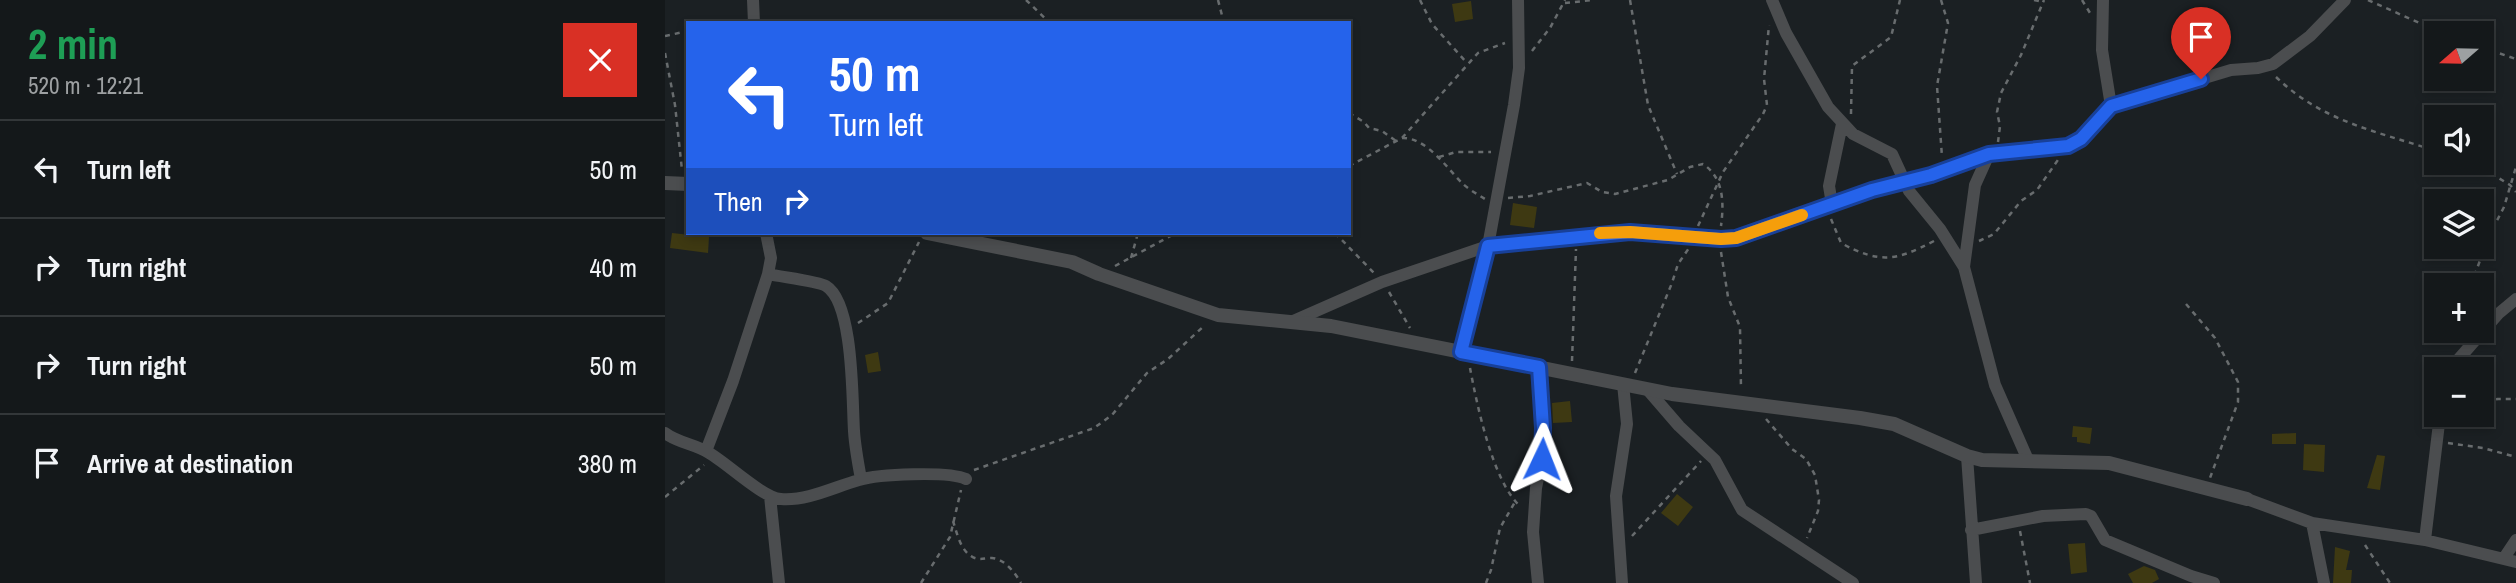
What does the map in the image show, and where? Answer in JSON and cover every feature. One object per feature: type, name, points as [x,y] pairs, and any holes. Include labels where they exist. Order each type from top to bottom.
[{"type":"street","points":[[753,0],[754,21]]},
{"type":"street","points":[[1464,352],[1497,202],[1519,63],[1518,0]]},
{"type":"street","points":[[1772,0],[1786,33],[1828,107],[1847,120],[1853,134],[1892,154],[1916,201],[1945,236],[1964,267],[1995,385],[2028,460]]},
{"type":"street","points":[[2103,0],[2102,50],[2111,106]]},
{"type":"street","points":[[1291,322],[1382,282],[1488,246],[1630,232],[1719,239],[1754,234],[1829,205],[1993,153],[2068,146],[2081,139],[2111,106],[2231,70],[2265,67],[2286,56],[2345,0]]},
{"type":"street","points":[[1829,205],[1829,186],[1847,120]]},
{"type":"street","points":[[1964,267],[1975,185],[1993,153]]},
{"type":"street","points":[[665,183],[685,184]]},
{"type":"street","points":[[711,454],[768,274],[771,258],[766,235]]},
{"type":"street","points":[[923,237],[1072,262],[1214,314],[1331,326],[1672,394],[1826,412],[1894,424],[1982,460],[2109,463],[2205,486],[2312,523],[2425,540],[2510,560],[2516,540]]},
{"type":"street","points":[[768,274],[827,286],[837,301],[851,353],[854,433],[861,479]]},
{"type":"street","points":[[2460,357],[2498,314],[2516,299]]},
{"type":"street","points":[[1538,583],[1533,533],[1536,488],[1542,459],[1539,367]]},
{"type":"street","points":[[1622,583],[1616,496],[1627,424],[1626,385]]},
{"type":"street","points":[[1647,389],[1723,472],[1742,510],[1853,583]]},
{"type":"street","points":[[2425,540],[2439,427]]},
{"type":"street","points":[[665,433],[711,454],[778,499],[807,496],[861,479],[939,475],[966,479]]},
{"type":"street","points":[[1967,456],[1976,583]]},
{"type":"street","points":[[770,496],[779,583]]},
{"type":"street","points":[[1971,530],[2018,520],[2085,514],[2091,516],[2105,540],[2214,583]]},
{"type":"street","points":[[2312,523],[2323,582]]},
{"type":"path","points":[[1026,0],[1048,21]]},
{"type":"path","points":[[1218,0],[1223,21]]},
{"type":"path","points":[[1420,0],[1432,24],[1467,64]]},
{"type":"path","points":[[1519,63],[1538,46],[1564,1],[1593,0]]},
{"type":"path","points":[[1630,0],[1648,105],[1677,174]]},
{"type":"path","points":[[1847,120],[1852,66],[1891,37],[1900,0]]},
{"type":"path","points":[[1941,0],[1948,23],[1937,86],[1942,171]]},
{"type":"path","points":[[1993,153],[2000,126],[1997,112],[2001,93],[2044,1],[2034,0]]},
{"type":"path","points":[[2368,0],[2424,24]]},
{"type":"path","points":[[1626,385],[1652,332],[1678,264],[1702,221],[1718,181],[1767,105],[1764,79],[1769,24]]},
{"type":"path","points":[[665,36],[686,31]]},
{"type":"path","points":[[1351,165],[1402,138],[1478,52],[1520,37]]},
{"type":"path","points":[[2494,51],[2516,58]]},
{"type":"path","points":[[665,53],[685,184]]},
{"type":"path","points":[[2265,67],[2298,97],[2327,114],[2424,147]]},
{"type":"path","points":[[1351,114],[1369,128],[1382,131],[1396,141]]},
{"type":"path","points":[[1402,138],[1418,141],[1450,167],[1462,183],[1497,202],[1587,183],[1602,192],[1615,194],[1668,180],[1690,167],[1703,164],[1709,169],[1718,181],[1723,200],[1719,239],[1722,268],[1728,297],[1740,327],[1747,403],[1792,449],[1806,459],[1815,475],[1819,500],[1803,551]]},
{"type":"path","points":[[1966,247],[1994,234],[2021,201],[2043,184],[2068,146]]},
{"type":"path","points":[[1438,158],[1456,152],[1505,152]]},
{"type":"path","points":[[2475,273],[2489,236],[2504,207],[2516,167]]},
{"type":"path","points":[[2494,175],[2516,192]]},
{"type":"path","points":[[1829,205],[1841,243],[1879,259],[1912,253],[1945,236]]},
{"type":"path","points":[[1131,258],[1137,235]]},
{"type":"path","points":[[1099,274],[1172,235]]},
{"type":"path","points":[[1337,235],[1382,282],[1398,305],[1417,343]]},
{"type":"path","points":[[1570,375],[1573,355],[1576,236]]},
{"type":"path","points":[[845,330],[888,303],[923,237]]},
{"type":"path","points":[[2186,304],[2215,338],[2239,389],[2238,402],[2215,469],[2205,486]]},
{"type":"path","points":[[921,583],[950,537],[958,499],[970,472],[1094,428],[1112,415],[1147,373],[1203,328],[1214,314]]},
{"type":"path","points":[[1464,352],[1480,417],[1506,490],[1522,508],[1534,512]]},
{"type":"path","points":[[2494,402],[2497,399],[2516,399]]},
{"type":"path","points":[[2438,441],[2483,447],[2516,457]]},
{"type":"path","points":[[665,497],[711,454]]},
{"type":"path","points":[[1621,553],[1641,525],[1708,454]]},
{"type":"path","points":[[1486,583],[1500,528],[1515,502]]},
{"type":"path","points":[[2018,520],[2030,583]]},
{"type":"path","points":[[953,521],[960,543],[969,555],[979,559],[999,560],[1011,569],[1021,583]]},
{"type":"path","points":[[2361,532],[2371,556],[2389,583]]},
{"type":"building","points":[[1471,1],[1473,19],[1455,22],[1452,4]]},
{"type":"building","points":[[1513,203],[1537,207],[1534,228],[1510,225]]},
{"type":"building","points":[[672,233],[709,237],[708,253],[670,248]]},
{"type":"building","points":[[878,352],[881,371],[868,373],[865,355]]},
{"type":"building","points":[[1570,401],[1572,422],[1553,423],[1552,403]]},
{"type":"building","points":[[2073,426],[2092,428],[2090,444],[2077,442],[2077,437],[2072,437]]},
{"type":"building","points":[[2296,433],[2296,444],[2272,444],[2272,434]]},
{"type":"building","points":[[2304,444],[2325,445],[2324,472],[2303,470]]},
{"type":"building","points":[[2377,455],[2385,456],[2380,490],[2367,488]]},
{"type":"building","points":[[1677,494],[1693,507],[1678,526],[1661,513]]},
{"type":"building","points":[[2085,543],[2087,572],[2071,574],[2068,544]]},
{"type":"building","points":[[2335,547],[2350,551],[2346,570],[2352,570],[2351,583],[2333,583]]},
{"type":"building","points":[[2144,566],[2155,570],[2159,579],[2152,583],[2133,583],[2128,574]]},
{"type":"slow traffic","points":[[1600,233],[1630,232],[1736,238],[1754,234],[1802,215]]},
{"type":"route","points":[[1542,459],[1539,367],[1461,352],[1488,246],[1630,232],[1721,239],[1754,234],[1872,190],[1931,175],[1989,154],[2068,146],[2081,139],[2111,106],[2201,79]]}]
